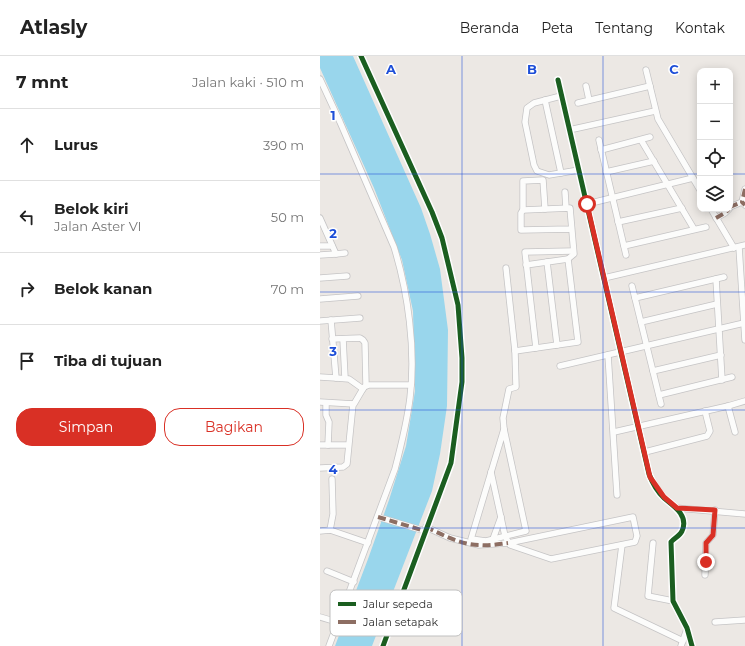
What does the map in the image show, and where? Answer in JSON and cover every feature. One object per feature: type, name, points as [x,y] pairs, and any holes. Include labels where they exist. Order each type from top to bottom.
[{"type":"street","points":[[361,56],[432,212],[442,238],[458,305],[462,358],[462,382],[451,463],[403,590]]},
{"type":"street","points":[[646,70],[655,111],[666,133],[697,185]]},
{"type":"street","points":[[320,80],[385,225],[399,266],[407,302],[411,333],[411,396],[402,444],[395,469],[351,590]]},
{"type":"street","points":[[558,80],[649,474],[652,482],[664,497],[677,508],[682,516],[683,528],[680,534],[672,542],[673,601],[688,628],[692,646]]},
{"type":"street","points":[[586,86],[589,100]]},
{"type":"street","points":[[578,103],[650,86]]},
{"type":"street","points":[[561,96],[529,105],[525,116],[534,165],[537,171],[542,174],[549,175],[579,170]]},
{"type":"street","points":[[545,100],[561,173]]},
{"type":"street","points":[[569,130],[655,111]]},
{"type":"street","points":[[601,150],[650,137]]},
{"type":"street","points":[[599,140],[626,256]]},
{"type":"street","points":[[641,140],[694,229]]},
{"type":"street","points":[[606,172],[654,162]]},
{"type":"street","points":[[587,204],[693,178]]},
{"type":"street","points":[[545,209],[543,180],[523,181],[521,230],[571,229]]},
{"type":"street","points":[[733,207],[744,204],[745,189]]},
{"type":"street","points":[[565,192],[566,208]]},
{"type":"street","points":[[523,210],[570,208],[574,254],[568,259],[526,265]]},
{"type":"street","points":[[618,222],[682,208]]},
{"type":"street","points":[[713,212],[736,247],[745,340]]},
{"type":"street","points":[[716,218],[726,212]]},
{"type":"street","points":[[320,218],[321,225],[336,254]]},
{"type":"street","points":[[624,246],[706,227]]},
{"type":"street","points":[[604,278],[745,245]]},
{"type":"street","points":[[320,246],[332,246]]},
{"type":"street","points":[[536,348],[525,252],[573,251]]},
{"type":"street","points":[[320,255],[346,253]]},
{"type":"street","points":[[515,350],[578,342],[568,259]]},
{"type":"street","points":[[547,262],[556,345]]},
{"type":"street","points":[[504,429],[471,539],[486,541],[526,531],[504,429],[503,418],[509,389],[516,387],[515,350],[506,268]]},
{"type":"street","points":[[320,278],[347,276]]},
{"type":"street","points":[[635,298],[724,277]]},
{"type":"street","points":[[716,279],[722,380]]},
{"type":"street","points":[[632,286],[661,404]]},
{"type":"street","points":[[320,299],[358,296]]},
{"type":"street","points":[[641,322],[718,304]]},
{"type":"street","points":[[320,321],[360,318]]},
{"type":"street","points":[[331,320],[336,378]]},
{"type":"street","points":[[560,366],[744,324]]},
{"type":"street","points":[[328,445],[329,422],[323,403],[356,403],[365,387],[364,341],[360,338],[332,339]]},
{"type":"street","points":[[343,339],[344,378]]},
{"type":"street","points":[[608,355],[617,495]]},
{"type":"street","points":[[653,371],[721,355]]},
{"type":"street","points":[[320,377],[344,378],[365,387],[411,385]]},
{"type":"street","points":[[659,395],[732,377]]},
{"type":"street","points":[[614,432],[745,401]]},
{"type":"street","points":[[320,468],[346,466],[348,462],[348,445],[353,404]]},
{"type":"street","points":[[728,406],[735,432]]},
{"type":"street","points":[[645,452],[707,436],[710,431],[705,411]]},
{"type":"street","points":[[320,445],[348,445]]},
{"type":"street","points":[[378,517],[425,529],[468,544],[479,546],[508,543],[633,517],[637,536],[635,542],[551,559],[510,545],[508,543],[505,536],[491,472]]},
{"type":"street","points":[[330,530],[333,514],[332,479]]},
{"type":"street","points":[[677,508],[715,510],[745,514]]},
{"type":"street","points":[[705,575],[706,543],[713,535],[715,510]]},
{"type":"street","points":[[493,539],[501,516]]},
{"type":"street","points":[[320,531],[330,530],[368,543]]},
{"type":"street","points":[[653,543],[648,596],[673,601]]},
{"type":"street","points":[[622,544],[614,608],[682,643],[688,628]]},
{"type":"street","points":[[326,571],[354,582]]},
{"type":"street","points":[[320,617],[330,620]]},
{"type":"street","points":[[715,622],[745,620]]},
{"type":"street","points":[[329,646],[332,636]]},
{"type":"street","points":[[383,646],[387,636]]},
{"type":"water","points":[[320,56],[353,56],[421,208],[440,269],[448,330],[447,406],[440,454],[432,491],[394,590],[356,590],[389,500],[406,446],[415,391],[413,311],[402,260],[374,188],[320,68]]},
{"type":"water","points":[[339,636],[376,636],[372,646],[335,646]]},
{"type":"marked path","points":[[745,189],[742,202],[745,205]]},
{"type":"marked path","points":[[733,206],[742,202]]},
{"type":"marked path","points":[[716,218],[726,212]]},
{"type":"marked path","points":[[378,517],[425,531]]},
{"type":"marked path","points":[[426,527],[452,539],[473,545],[508,543]]},
{"type":"cycle path","points":[[361,56],[432,212],[442,238],[458,305],[462,358],[462,382],[451,463],[404,590]]},
{"type":"cycle path","points":[[558,80],[649,474],[653,484],[664,498],[679,512],[684,521],[684,526],[681,533],[671,542],[673,601],[687,628],[692,646]]},
{"type":"cycle path","points":[[383,646],[387,636]]},
{"type":"route","points":[[587,204],[650,477],[664,497],[677,508],[715,510],[713,535],[706,543],[706,562]]}]
